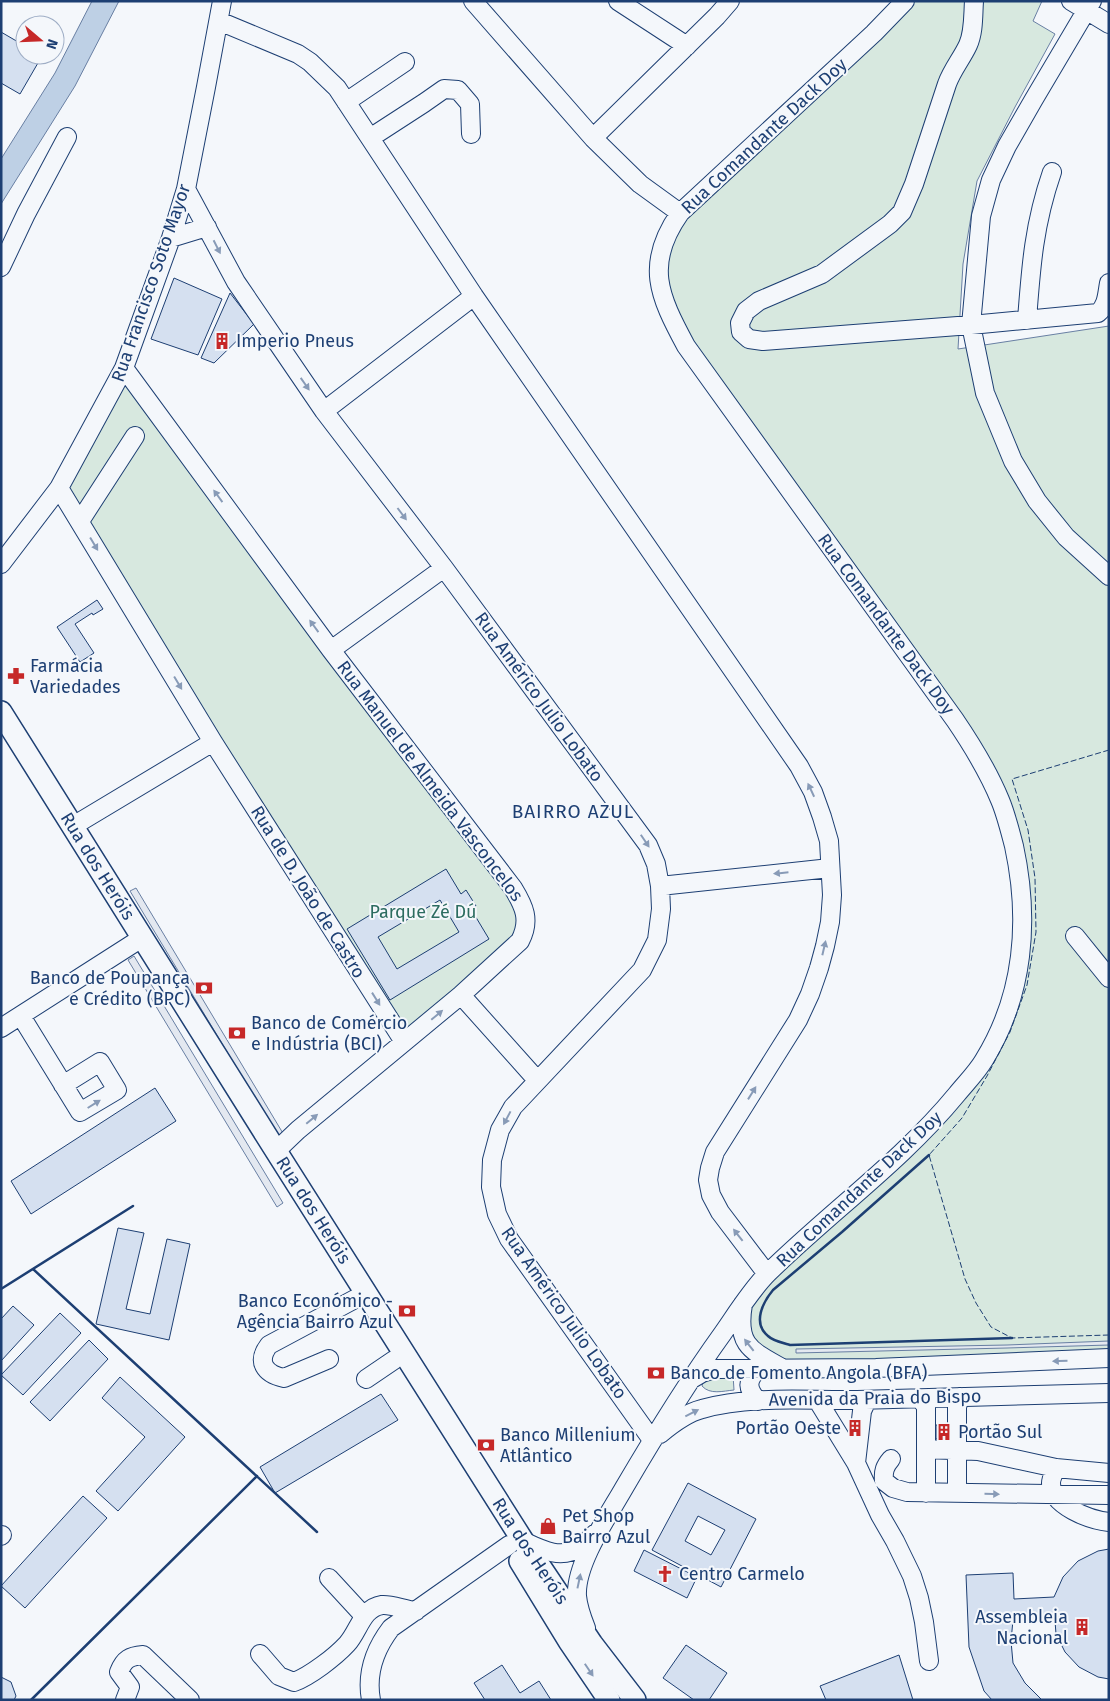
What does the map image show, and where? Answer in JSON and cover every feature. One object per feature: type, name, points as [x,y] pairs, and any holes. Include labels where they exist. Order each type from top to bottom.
[{"type":"main road","name":"Rua dos Heróis","points":[[1,712],[276,1151],[516,1543],[569,1641],[609,1700]]},
{"type":"main road","name":"Rua dos Heróis","points":[[1,730],[301,1210],[354,1299],[516,1543],[635,1700]]},
{"type":"street","name":"Rua Francisco Soto Mayor","points":[[1,564],[59,488],[124,368],[171,238],[186,189],[222,1]]},
{"type":"street","points":[[473,1],[489,8],[592,138],[640,184],[680,213]]},
{"type":"street","points":[[618,1],[687,46]]},
{"type":"street","points":[[592,138],[687,46],[730,1]]},
{"type":"street","points":[[974,1],[968,45],[949,77],[914,184],[902,212],[890,224],[822,274],[759,301],[746,311],[740,324],[741,332],[749,339],[763,341],[1098,313],[1105,304],[1109,283]]},
{"type":"street","points":[[1071,1],[1089,6],[1109,24]]},
{"type":"street","name":"Rua Comandante Dack Doy","points":[[592,1644],[577,1597],[578,1586],[589,1551],[652,1440],[689,1381],[766,1274],[909,1145],[943,1111],[983,1061],[1004,1017],[1016,985],[1023,930],[1022,899],[1016,858],[1001,802],[974,748],[686,346],[676,329],[662,292],[658,268],[663,241],[680,213],[874,33],[901,4]]},
{"type":"street","points":[[1089,6],[1020,123],[991,180],[981,216],[971,325],[985,393],[1013,461],[1037,502],[1066,537],[1109,576]]},
{"type":"street","name":"Rua Comandante Dack Doy","points":[[218,21],[298,54],[324,74],[336,88],[474,296],[799,766],[812,792],[822,817],[828,842],[832,895],[830,922],[820,968],[798,1020],[715,1152],[708,1180],[711,1195],[720,1212],[766,1274]]},
{"type":"street","points":[[346,102],[405,62]]},
{"type":"street","points":[[370,138],[444,89],[458,90],[470,104],[472,134]]},
{"type":"street","points":[[1,266],[67,137]]},
{"type":"street","points":[[1027,320],[1036,229],[1042,202],[1052,172]]},
{"type":"street","name":"Rua Américo Julio Lobato","points":[[186,189],[239,288],[324,411],[444,568],[648,845],[656,864],[660,886],[661,909],[657,940],[642,970],[513,1107],[500,1130],[492,1160],[491,1186],[496,1214],[509,1240],[652,1440]]},
{"type":"street","points":[[171,238],[207,227]]},
{"type":"street","points":[[324,411],[474,296]]},
{"type":"street","name":"Rua Manuel de Almeida Vasconcelos","points":[[124,368],[331,650],[522,903],[526,923],[520,941],[461,995],[298,1130],[276,1151]]},
{"type":"street","points":[[80,521],[135,436]]},
{"type":"street","name":"Rua de D. João de Castro","points":[[59,488],[213,742],[404,1042]]},
{"type":"street","points":[[331,650],[444,568]]},
{"type":"street","points":[[73,826],[213,742]]},
{"type":"street","points":[[660,886],[830,868]]},
{"type":"street","points":[[1076,936],[1109,978]]},
{"type":"street","points":[[1,1028],[134,944]]},
{"type":"street","points":[[461,995],[537,1080]]},
{"type":"street","points":[[21,1016],[64,1085]]},
{"type":"street","points":[[329,1359],[284,1378],[268,1372],[262,1359],[269,1345],[354,1299]]},
{"type":"street","points":[[743,1304],[741,1327],[744,1341],[758,1355],[784,1369]]},
{"type":"street","name":"Avenida da Praia do Bispo","points":[[689,1381],[702,1373],[715,1369],[876,1368],[1109,1358]]},
{"type":"street","points":[[366,1379],[394,1360]]},
{"type":"street","points":[[758,1369],[751,1376],[749,1384],[750,1393],[758,1401]]},
{"type":"street","name":"Avenida da Praia do Bispo","points":[[652,1440],[675,1422],[700,1409],[758,1401],[1109,1393]]},
{"type":"street","points":[[957,1493],[956,1450],[960,1397]]},
{"type":"street","points":[[919,1398],[926,1406],[926,1492]]},
{"type":"street","points":[[818,1400],[856,1463],[912,1576],[924,1622],[929,1661]]},
{"type":"street","points":[[856,1463],[862,1411],[867,1400]]},
{"type":"street","points":[[926,1449],[978,1451],[1056,1468],[1109,1473]]},
{"type":"street","points":[[891,1459],[885,1465],[883,1472],[884,1480],[900,1491],[914,1493],[1109,1496]]},
{"type":"street","points":[[1056,1468],[1050,1484],[1053,1494],[1067,1507],[1088,1517],[1109,1522]]},
{"type":"street","name":"Rua Comandante Dack Doy","points":[[516,1543],[560,1553],[581,1547],[601,1527]]},
{"type":"street","points":[[371,1700],[370,1681],[374,1654],[391,1628],[516,1543]]},
{"type":"street","points":[[328,1578],[364,1616]]},
{"type":"street","points":[[260,1654],[279,1676],[294,1682],[310,1674],[346,1645],[364,1616],[372,1608],[384,1605],[416,1611]]},
{"type":"street","points":[[125,1700],[130,1687],[119,1672],[122,1665],[131,1656],[143,1655],[190,1700]]},
{"type":"green space","points":[[905,1],[1042,1],[1033,21],[1055,34],[977,181],[963,264],[958,349],[1109,326],[1109,1358],[784,1369],[754,1351],[743,1304],[909,1145],[996,1035],[1023,930],[1001,802],[670,314],[663,241]]},
{"type":"green space","name":"Parque Zé Dú","points":[[124,368],[513,888],[524,933],[404,1042],[59,488]]},
{"type":"green space","points":[[733,1375],[734,1390],[709,1391],[702,1386],[704,1379]]},
{"type":"shaded area","points":[[136,888],[284,1135],[279,1138],[130,891]]},
{"type":"shaded area","points":[[134,956],[283,1203],[277,1207],[128,960]]},
{"type":"shaded area","points":[[1109,1341],[1109,1345],[796,1353],[796,1349]]},
{"type":"water","points":[[92,1],[119,1],[75,86],[1,204],[1,159],[59,65],[65,65],[65,54]]},
{"type":"building","points":[[1,32],[15,40],[15,65],[37,65],[20,94],[1,83]]},
{"type":"building","points":[[174,278],[222,299],[198,355],[151,339]]},
{"type":"building","name":"Imperio Pneus","points":[[230,293],[254,324],[214,363],[201,358]]},
{"type":"building","points":[[97,600],[103,609],[93,615],[92,613],[75,624],[94,653],[80,662],[57,627]]},
{"type":"building","points":[[446,869],[461,894],[466,890],[476,906],[471,909],[489,939],[390,1000],[347,929]],"holes":[[[440,900],[459,932],[397,969],[378,937]]]},
{"type":"building","points":[[155,1088],[176,1121],[31,1214],[11,1181]]},
{"type":"building","points":[[118,1228],[144,1233],[126,1309],[150,1314],[167,1239],[190,1244],[169,1340],[96,1324]]},
{"type":"building","points":[[13,1306],[34,1325],[1,1361],[1,1319]]},
{"type":"building","points":[[60,1313],[81,1333],[23,1395],[1,1375]]},
{"type":"building","points":[[89,1340],[108,1359],[50,1421],[30,1402]]},
{"type":"building","points":[[120,1377],[185,1437],[118,1511],[96,1491],[145,1437],[102,1398]]},
{"type":"building","points":[[381,1394],[398,1420],[275,1493],[260,1467]]},
{"type":"building","name":"Portão Sul","points":[[936,1425],[953,1425],[952,1439],[936,1439]]},
{"type":"building","points":[[688,1483],[756,1519],[721,1587],[652,1550]],"holes":[[[698,1516],[725,1530],[711,1555],[685,1541]]]},
{"type":"building","points":[[83,1496],[107,1518],[25,1608],[1,1586]]},
{"type":"building","name":"Assembleia Nacional","points":[[1109,1549],[1109,1679],[1098,1677],[1079,1667],[1065,1652],[1056,1634],[1055,1621],[1013,1620],[1011,1641],[1013,1663],[1025,1683],[1042,1700],[992,1700],[984,1691],[969,1647],[966,1575],[1013,1573],[1014,1599],[1054,1597],[1063,1577],[1078,1561],[1098,1551]]},
{"type":"building","name":"Centro Carmelo","points":[[644,1550],[697,1577],[687,1598],[634,1571]]},
{"type":"building","points":[[686,1645],[727,1673],[709,1700],[694,1700],[663,1678]]},
{"type":"building","points":[[899,1655],[913,1700],[826,1700],[820,1686]]},
{"type":"building","points":[[502,1665],[520,1693],[539,1681],[551,1700],[485,1700],[474,1683]]},
{"type":"building","points":[[1,1677],[11,1682],[16,1696],[14,1700],[1,1700]]},
{"type":"fence","points":[[1109,750],[1012,779],[1028,830],[1035,878],[1036,932],[1027,985],[1010,1032],[987,1076],[962,1118],[929,1155],[965,1279],[976,1303],[991,1327],[1012,1338],[1109,1335]]},
{"type":"wall","points":[[929,1155],[773,1290],[766,1300],[761,1313],[760,1319],[763,1331],[778,1342],[790,1345],[1012,1338]]},
{"type":"wall","points":[[1,1289],[133,1206]]},
{"type":"wall","points":[[33,1269],[317,1532]]},
{"type":"wall","points":[[31,1700],[257,1476]]},
{"type":"place","name":"Imperio Pneus","points":[[222,341]]},
{"type":"place","name":"Farmácia Variedades","points":[[16,676]]},
{"type":"place","name":"Banco de Poupança e Crédito (BPC)","points":[[204,988]]},
{"type":"place","name":"Banco de Comércio e Indústria (BCI)","points":[[237,1033]]},
{"type":"place","name":"Banco Económico - Agência Bairro Azul","points":[[407,1311]]},
{"type":"place","name":"Banco de Fomento Angola (BFA)","points":[[656,1373]]},
{"type":"place","name":"Portão Oeste","points":[[855,1428]]},
{"type":"place","name":"Portão Sul","points":[[944,1432]]},
{"type":"place","name":"Banco Millenium Atlântico","points":[[486,1445]]},
{"type":"place","name":"Pet Shop Bairro Azul","points":[[548,1526]]},
{"type":"place","name":"Centro Carmelo","points":[[665,1574]]},
{"type":"place","name":"Assembleia Nacional","points":[[1082,1627]]},
{"type":"district","name":"BAIRRO AZUL","points":[[573,811]]}]
